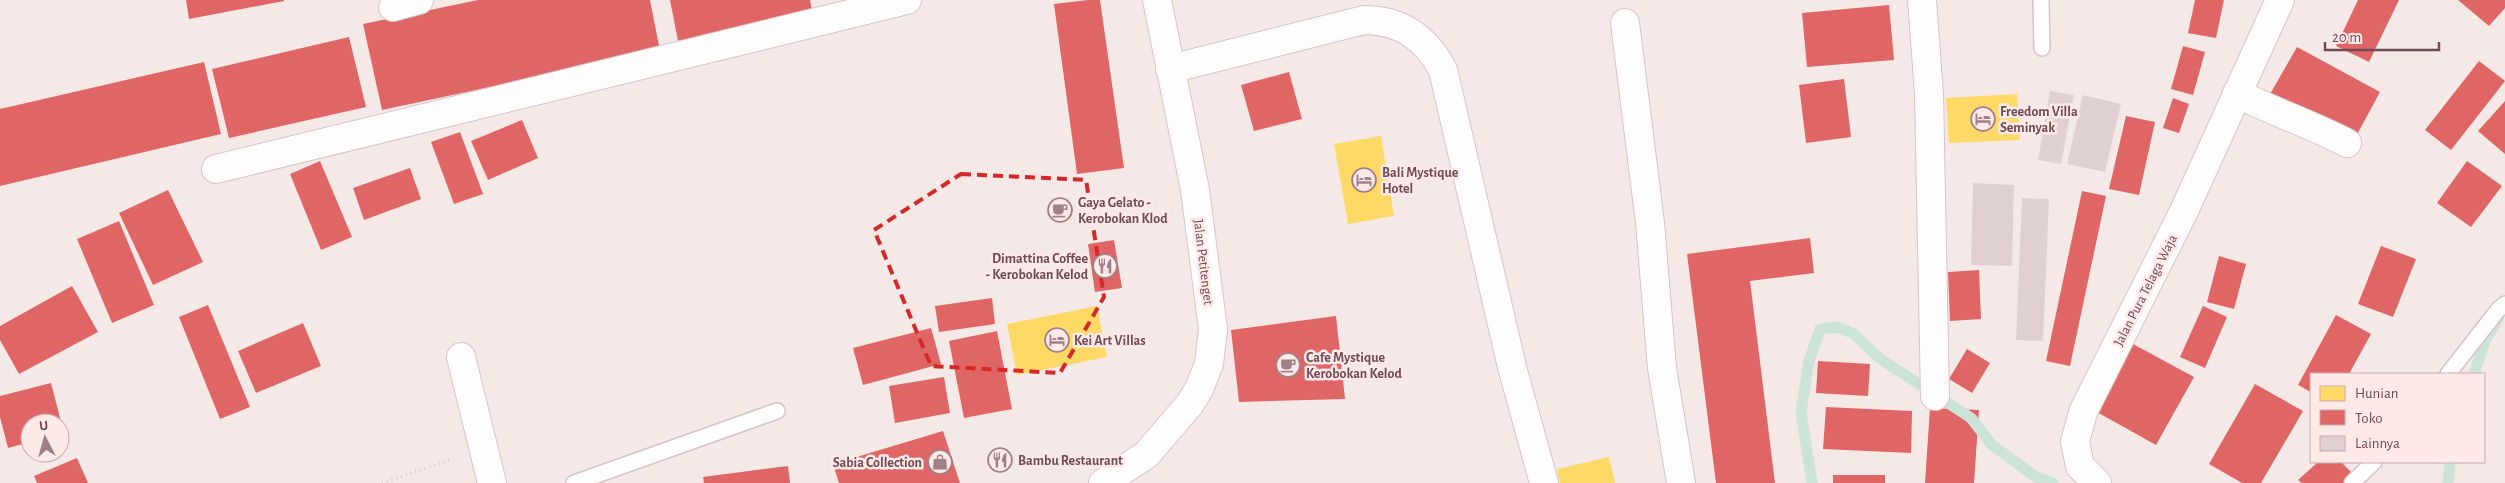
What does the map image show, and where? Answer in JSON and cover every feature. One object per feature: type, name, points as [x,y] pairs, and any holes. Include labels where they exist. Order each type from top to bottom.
[{"type":"street","points":[[393,7],[419,0]]},
{"type":"street","points":[[216,169],[907,0]]},
{"type":"street","name":"Jalan Petitenget","points":[[1102,483],[1146,455],[1189,405],[1199,390],[1209,364],[1213,330],[1195,190],[1157,0]]},
{"type":"street","points":[[1922,0],[1929,94],[1935,396]]},
{"type":"street","name":"Jalan Pura Telaga Waja","points":[[2097,483],[2080,466],[2075,442],[2083,412],[2184,211],[2236,93],[2280,0]]},
{"type":"street","points":[[1170,69],[1364,20],[1391,23],[1412,34],[1434,53],[1443,70],[1512,367],[1544,483]]},
{"type":"street","points":[[1625,23],[1650,223],[1662,368],[1682,483]]},
{"type":"street","points":[[2236,93],[2273,112],[2321,129],[2347,143]]},
{"type":"street","points":[[461,358],[492,483]]},
{"type":"lane","points":[[2041,0],[2042,48]]},
{"type":"lane","points":[[2449,373],[2498,310],[2505,304]]},
{"type":"lane","points":[[574,483],[777,411]]},
{"type":"lane","points":[[2352,483],[2373,463]]},
{"type":"path","points":[[382,483],[483,448]]},
{"type":"highlighted area","points":[[961,174],[1086,180],[1104,297],[1060,373],[931,366],[874,230]]},
{"type":"building: Hunian","name":"Freedom Villa Seminyak","points":[[2017,94],[2020,140],[1949,143],[1946,98]]},
{"type":"building: Hunian","name":"Bali Mystique Hotel","points":[[1381,136],[1394,216],[1348,224],[1334,144]]},
{"type":"building: Hunian","name":"Kei Art Villas","points":[[1097,306],[1107,357],[1017,375],[1007,324]]},
{"type":"building: Hunian","points":[[1609,457],[1615,483],[1560,483],[1557,469]]},
{"type":"building: Toko","points":[[186,0],[284,0],[284,1],[189,19]]},
{"type":"building: Toko","points":[[478,0],[650,0],[660,51],[382,110],[363,24]]},
{"type":"building: Toko","points":[[670,0],[810,0],[813,15],[678,41]]},
{"type":"building: Toko","points":[[1100,0],[1124,168],[1077,174],[1054,4]]},
{"type":"building: Toko","points":[[2195,0],[2224,0],[2216,38],[2188,33]]},
{"type":"building: Toko","points":[[2358,0],[2399,0],[2369,62],[2336,46]]},
{"type":"building: Toko","points":[[2458,0],[2505,0],[2505,8],[2489,26]]},
{"type":"building: Toko","points":[[1889,5],[1894,60],[1807,67],[1802,13]]},
{"type":"building: Toko","points":[[349,37],[366,107],[229,138],[212,69]]},
{"type":"building: Toko","points":[[2183,46],[2205,52],[2193,95],[2171,89]]},
{"type":"building: Toko","points":[[2297,47],[2380,92],[2354,140],[2270,94]]},
{"type":"building: Toko","points":[[2479,61],[2505,81],[2451,150],[2425,130]]},
{"type":"building: Toko","points":[[204,62],[221,134],[0,186],[0,109]]},
{"type":"building: Toko","points":[[1289,72],[1302,119],[1254,131],[1241,85]]},
{"type":"building: Toko","points":[[1844,79],[1851,137],[1806,143],[1799,85]]},
{"type":"building: Toko","points":[[2173,98],[2189,104],[2179,133],[2163,128]]},
{"type":"building: Toko","points":[[2505,101],[2505,154],[2478,131]]},
{"type":"building: Toko","points":[[2126,116],[2155,122],[2139,195],[2109,189]]},
{"type":"building: Toko","points":[[522,120],[538,158],[488,180],[471,141]]},
{"type":"building: Toko","points":[[460,132],[483,194],[454,204],[431,142]]},
{"type":"building: Toko","points":[[320,161],[352,237],[321,250],[290,174]]},
{"type":"building: Toko","points":[[2467,161],[2502,186],[2471,227],[2437,203]]},
{"type":"building: Toko","points":[[410,168],[421,199],[364,220],[353,188]]},
{"type":"building: Toko","points":[[168,190],[203,262],[153,285],[119,213]]},
{"type":"building: Toko","points":[[2082,191],[2106,196],[2070,366],[2046,361]]},
{"type":"building: Toko","points":[[119,221],[154,305],[112,323],[77,239]]},
{"type":"building: Toko","points":[[1810,238],[1814,273],[1750,281],[1775,483],[1716,483],[1687,254]]},
{"type":"building: Toko","name":"Dimattina Coffee - Kerobokan Kelod","points":[[1114,240],[1122,288],[1095,292],[1088,244]]},
{"type":"building: Toko","points":[[2381,246],[2416,259],[2393,317],[2358,304]]},
{"type":"building: Toko","points":[[2219,256],[2246,264],[2234,309],[2207,302]]},
{"type":"building: Toko","points":[[1979,270],[1981,319],[1950,321],[1948,272]]},
{"type":"building: Toko","points":[[72,286],[98,332],[19,374],[0,340],[0,326]]},
{"type":"building: Toko","points":[[992,298],[995,324],[939,332],[935,306]]},
{"type":"building: Toko","points":[[208,305],[250,407],[220,419],[179,317]]},
{"type":"building: Toko","points":[[2203,306],[2227,317],[2205,368],[2180,357]]},
{"type":"building: Toko","points":[[2336,315],[2371,334],[2350,373],[2310,373],[2310,391],[2298,385]]},
{"type":"building: Toko","name":"Cafe Mystique Kerobokan Kelod","points":[[1336,316],[1345,399],[1239,402],[1231,330]]},
{"type":"building: Toko","points":[[303,323],[321,366],[256,393],[238,351]]},
{"type":"building: Toko","points":[[931,328],[941,364],[863,385],[853,348]]},
{"type":"building: Toko","points":[[997,331],[1012,409],[964,418],[949,341]]},
{"type":"building: Toko","points":[[2133,344],[2194,377],[2156,445],[2095,411]]},
{"type":"building: Toko","points":[[1967,349],[1990,363],[1972,393],[1949,379]]},
{"type":"building: Toko","points":[[1818,361],[1870,364],[1868,396],[1816,393]]},
{"type":"building: Toko","points":[[944,377],[950,413],[895,423],[889,386]]},
{"type":"building: Toko","points":[[51,383],[59,413],[20,413],[20,445],[8,448],[0,417],[0,396]]},
{"type":"building: Toko","points":[[2255,384],[2303,411],[2261,483],[2242,483],[2209,464]]},
{"type":"building: Toko","points":[[1826,407],[1912,411],[1911,453],[1823,449]]},
{"type":"building: Toko","points":[[1930,408],[1979,410],[1974,483],[1925,483]]},
{"type":"building: Toko","points":[[943,431],[960,483],[839,483],[833,464]]},
{"type":"building: Toko","points":[[77,458],[88,483],[37,483],[34,476],[65,463],[70,463],[70,461]]},
{"type":"building: Toko","points":[[2317,463],[2342,463],[2356,477],[2350,483],[2302,483],[2298,480]]},
{"type":"building: Toko","points":[[788,466],[790,483],[704,483],[703,477]]},
{"type":"building: Toko","points":[[1833,475],[1885,475],[1885,483],[1833,483]]},
{"type":"building: Lainnya","points":[[2050,91],[2074,95],[2061,164],[2038,160]]},
{"type":"building: Lainnya","points":[[2083,95],[2121,104],[2105,172],[2067,164]]},
{"type":"building: Lainnya","points":[[1973,183],[2014,185],[2012,266],[1971,265]]},
{"type":"building: Lainnya","points":[[2022,198],[2049,199],[2043,341],[2016,340]]},
{"type":"waterway","points":[[2474,373],[2485,341],[2498,319]]},
{"type":"waterway","points":[[1812,483],[1801,412],[1809,361],[1820,329],[1838,327],[1854,334],[1879,358],[1971,418],[1992,445],[2036,477],[2053,483]]},
{"type":"waterway","points":[[2448,483],[2450,463]]},
{"type":"place","name":"Freedom Villa Seminyak","points":[[1983,119]]},
{"type":"place","name":"Bali Mystique Hotel","points":[[1364,180]]},
{"type":"place","name":"Gaya Gelato - Kerobokan Klod","points":[[1060,210]]},
{"type":"place","name":"Dimattina Coffee - Kerobokan Kelod","points":[[1105,266]]},
{"type":"place","name":"Kei Art Villas","points":[[1057,340]]},
{"type":"place","name":"Cafe Mystique Kerobokan Kelod","points":[[1288,365]]},
{"type":"place","name":"Bambu Restaurant","points":[[1000,460]]},
{"type":"place","name":"Sabia Collection","points":[[940,462]]}]
